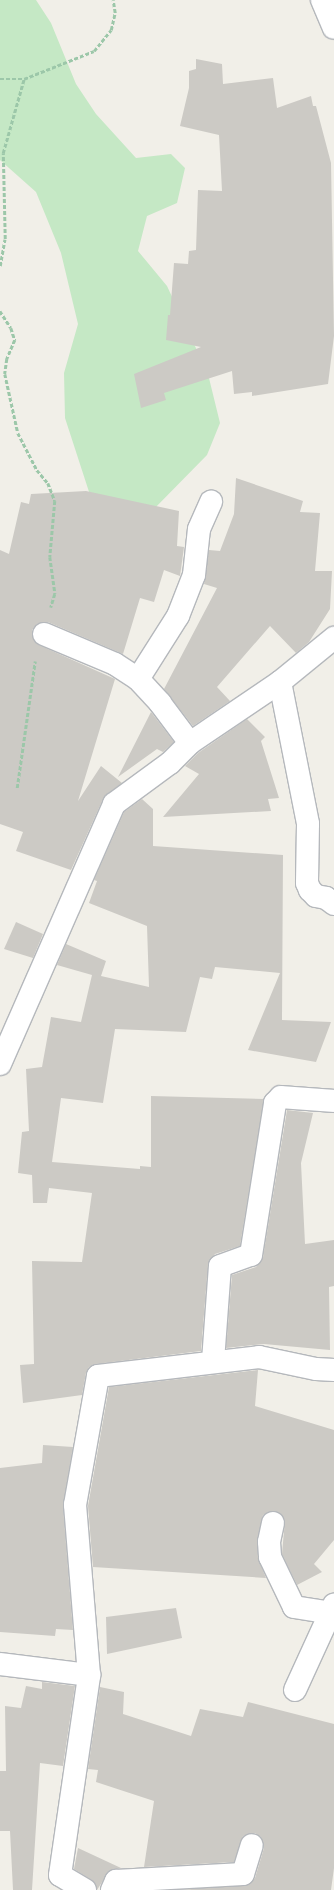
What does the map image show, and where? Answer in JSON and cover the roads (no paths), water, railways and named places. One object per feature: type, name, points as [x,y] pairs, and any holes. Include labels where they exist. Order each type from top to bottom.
[{"type":"street","points":[[322,0],[334,28]]},
{"type":"street","points":[[138,679],[178,616],[194,575],[199,529],[211,502]]},
{"type":"street","points":[[44,634],[115,664],[138,679],[160,703],[190,743]]},
{"type":"street","points":[[0,1064],[114,804],[170,764],[190,743],[280,682],[334,638]]},
{"type":"street","points":[[280,682],[308,824],[307,883],[310,890],[316,896],[326,898],[334,904]]},
{"type":"street","points":[[213,1362],[220,1266],[251,1255],[275,1103],[281,1097],[334,1101]]},
{"type":"street","points":[[85,1890],[60,1875],[89,1675],[75,1505],[98,1376],[259,1357],[316,1370],[334,1370]]},
{"type":"street","points":[[273,1523],[269,1542],[270,1557],[294,1607],[332,1609],[295,1690]]},
{"type":"street","points":[[0,1664],[89,1675]]},
{"type":"street","points":[[112,1890],[116,1881],[243,1874],[252,1845]]}]
